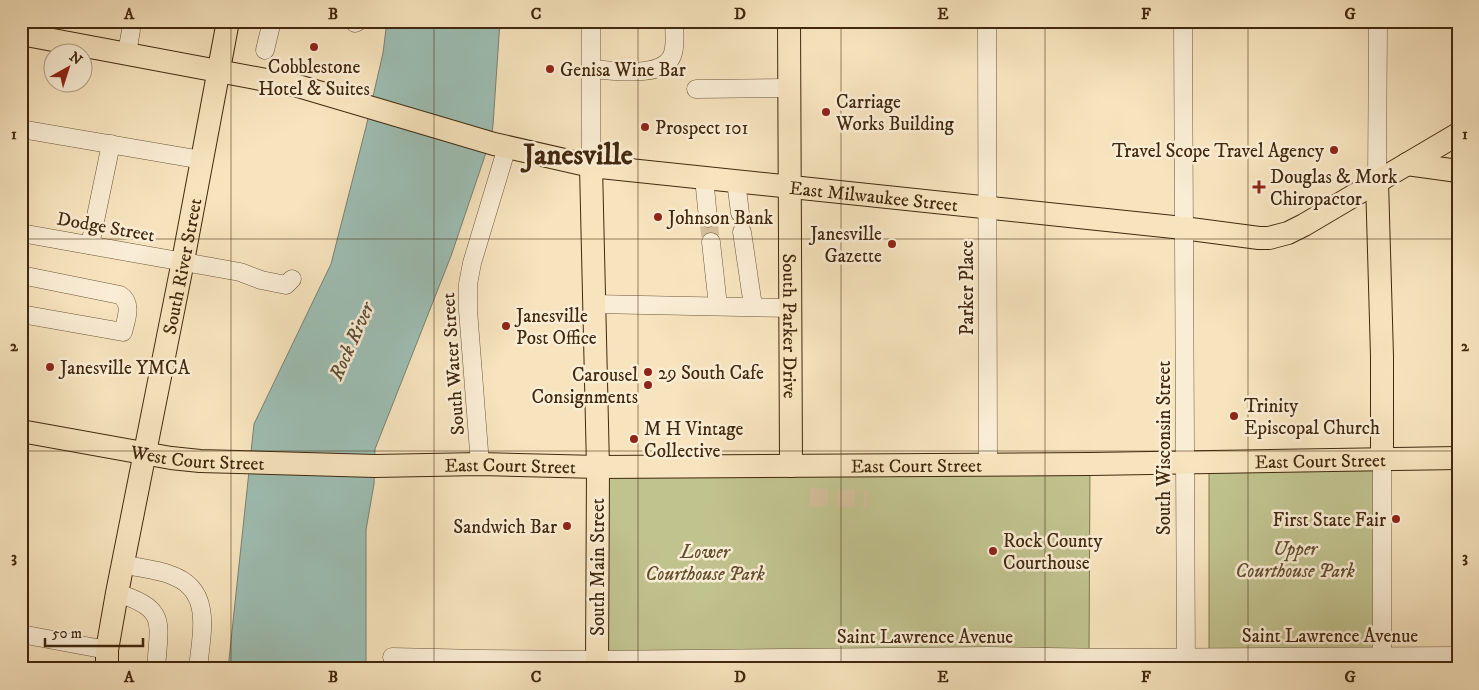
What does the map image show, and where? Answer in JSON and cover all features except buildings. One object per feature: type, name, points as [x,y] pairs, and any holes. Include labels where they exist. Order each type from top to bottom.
[{"type":"main road","name":"South River Street","points":[[107,659],[122,564],[183,261],[228,21]]},
{"type":"main road","name":"South Parker Drive","points":[[790,21],[791,466]]},
{"type":"main road","name":"East Milwaukee Street","points":[[23,34],[298,86],[498,145],[590,166],[1183,228],[1259,238],[1277,236],[1304,225],[1456,135]]},
{"type":"main road","points":[[1456,135],[1454,149],[1458,160]]},
{"type":"main road","points":[[1407,164],[1458,171]]},
{"type":"main road","name":"South Main Street","points":[[590,166],[598,467],[597,664]]},
{"type":"main road","points":[[1377,181],[1382,356],[1382,460]]},
{"type":"main road","name":"West Court Street","points":[[21,431],[200,461],[375,466]]},
{"type":"main road","name":"East Court Street","points":[[375,466],[480,464],[598,467],[988,465],[1458,458]]},
{"type":"street","points":[[265,50],[272,21]]},
{"type":"street","points":[[590,166],[591,21]]},
{"type":"street","points":[[591,69],[648,71],[663,66],[671,59],[674,52],[674,21]]},
{"type":"street","name":"Parker Place","points":[[987,21],[988,465]]},
{"type":"street","name":"South Wisconsin Street","points":[[1183,21],[1186,663]]},
{"type":"street","points":[[1377,181],[1378,21]]},
{"type":"street","points":[[127,53],[131,30]]},
{"type":"street","points":[[696,89],[789,88]]},
{"type":"street","points":[[21,129],[202,160]]},
{"type":"street","points":[[90,244],[111,144]]},
{"type":"street","name":"South Water Street","points":[[480,464],[468,310],[468,284],[498,145]]},
{"type":"street","points":[[704,178],[708,218]]},
{"type":"street","points":[[736,181],[740,213]]},
{"type":"street","points":[[742,232],[753,306]]},
{"type":"street","name":"Dodge Street","points":[[21,233],[240,272],[261,280],[286,285],[292,279]]},
{"type":"street","points":[[711,242],[718,306]]},
{"type":"street","points":[[21,275],[120,295],[125,298],[128,309],[123,332],[21,314]]},
{"type":"street","points":[[594,304],[791,308]]},
{"type":"street","points":[[1382,460],[1382,663]]},
{"type":"street","points":[[122,564],[170,574],[182,579],[196,593],[201,606],[202,616],[198,669]]},
{"type":"street","points":[[117,593],[137,599],[146,605],[156,616],[158,627],[156,669]]},
{"type":"street","points":[[21,634],[107,659]]},
{"type":"street","name":"Saint Lawrence Avenue","points":[[392,657],[481,664],[597,664],[989,662],[1110,658],[1186,663],[1382,663],[1458,656]]},
{"type":"green space","name":"Upper Courthouse Park","points":[[1382,460],[1382,657],[1209,657],[1209,461]]},
{"type":"green space","name":"Lower Courthouse Park","points":[[1090,464],[1089,658],[597,660],[598,467]]},
{"type":"water","name":"Rock River","points":[[387,21],[500,21],[491,138],[451,256],[375,449],[374,484],[366,530],[366,669],[228,669],[254,424],[331,264],[366,127],[383,53]]},
{"type":"tunnel","points":[[708,218],[711,242]]},
{"type":"tunnel","points":[[810,497],[867,499]]},
{"type":"place","name":"Cobblestone Hotel & Suites","points":[[314,47]]},
{"type":"place","name":"Genisa Wine Bar","points":[[550,69]]},
{"type":"place","name":"Carriage Works Building","points":[[826,112]]},
{"type":"place","name":"Prospect 101","points":[[645,127]]},
{"type":"place","name":"Travel Scope Travel Agency","points":[[1334,150]]},
{"type":"place","name":"Douglas & Mork Chiropactor","points":[[1259,187]]},
{"type":"place","name":"Johnson Bank","points":[[658,217]]},
{"type":"place","name":"Janesville Gazette","points":[[892,244]]},
{"type":"place","name":"Janesville Post Office","points":[[506,326]]},
{"type":"place","name":"Janesville YMCA","points":[[50,367]]},
{"type":"place","name":"29 South Cafe","points":[[648,372]]},
{"type":"place","name":"Carousel Consignments","points":[[648,385]]},
{"type":"place","name":"Trinity Episcopal Church","points":[[1234,416]]},
{"type":"place","name":"M H Vintage Collective","points":[[634,439]]},
{"type":"place","name":"First State Fair","points":[[1396,519]]},
{"type":"place","name":"Sandwich Bar","points":[[567,526]]},
{"type":"place","name":"Rock County Courthouse","points":[[993,551]]},
{"type":"district","name":"Janesville","points":[[578,154]]}]
